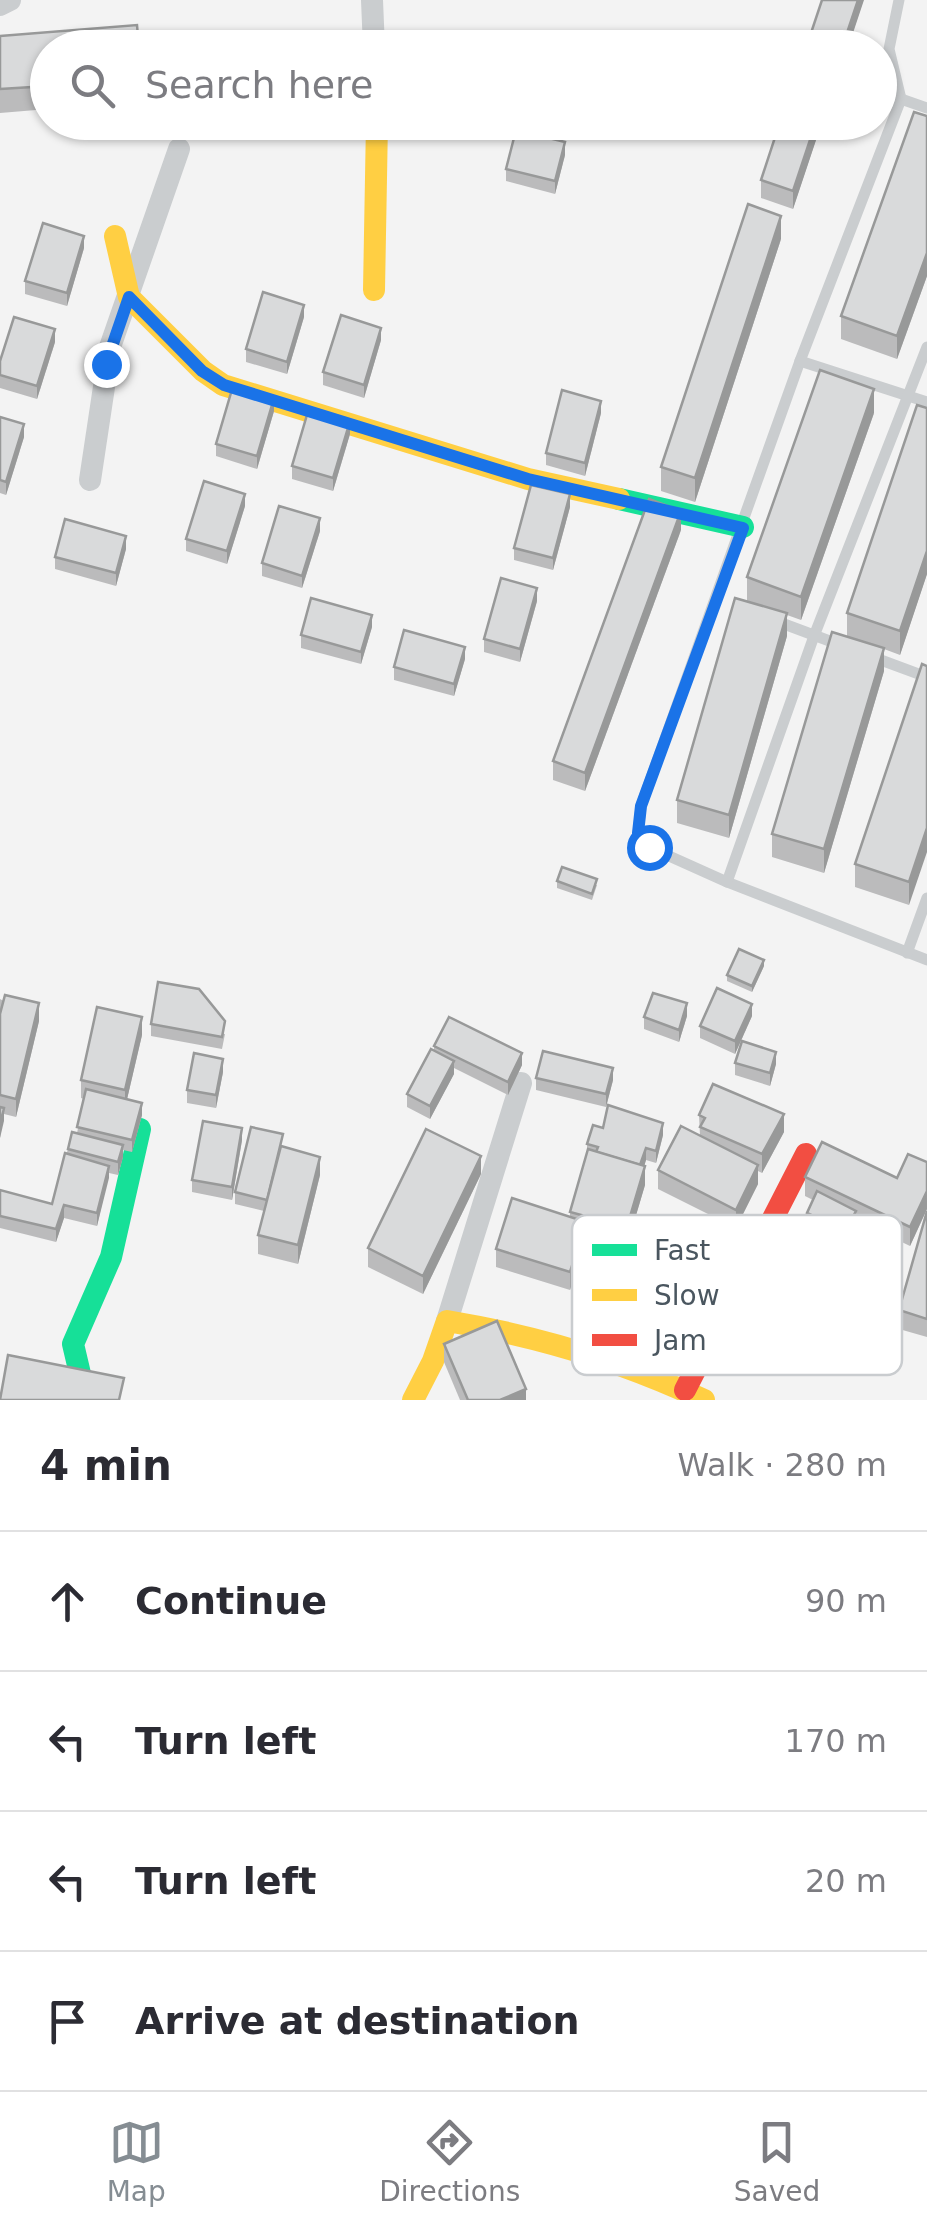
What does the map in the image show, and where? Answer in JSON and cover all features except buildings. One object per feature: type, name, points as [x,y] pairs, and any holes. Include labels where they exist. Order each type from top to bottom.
[{"type":"street","points":[[0,5],[10,0]]},
{"type":"street","points":[[372,0],[373,30]]},
{"type":"street","points":[[374,290],[377,140]]},
{"type":"street","points":[[90,480],[106,364],[179,149]]},
{"type":"street","points":[[115,236],[129,297],[202,371],[224,385],[528,479],[743,528]]},
{"type":"street","points":[[412,1400],[447,1321],[521,1083]]},
{"type":"street","points":[[109,1400],[81,1378],[74,1344],[112,1258],[140,1129]]},
{"type":"street","points":[[778,1215],[806,1154]]},
{"type":"street","points":[[447,1321],[556,1343],[572,1350]]},
{"type":"street","points":[[627,1375],[660,1390],[694,1395]]},
{"type":"lane","points":[[893,30],[899,0]]},
{"type":"lane","points":[[897,82],[901,99],[897,109]]},
{"type":"lane","points":[[901,99],[927,108]]},
{"type":"lane","points":[[885,140],[800,361],[641,806],[638,833],[649,847],[727,882],[927,960]]},
{"type":"lane","points":[[727,882],[814,636],[927,346]]},
{"type":"lane","points":[[800,361],[927,402]]},
{"type":"lane","points":[[717,598],[733,604]]},
{"type":"lane","points":[[766,616],[927,677]]},
{"type":"lane","points":[[907,953],[927,898]]},
{"type":"traffic: fast","points":[[619,499],[743,527]]},
{"type":"traffic: fast","points":[[109,1400],[81,1378],[73,1344],[111,1257],[140,1129]]},
{"type":"traffic: slow","points":[[374,290],[377,140]]},
{"type":"traffic: slow","points":[[115,236],[129,297],[203,371],[223,385],[528,479],[619,499]]},
{"type":"traffic: slow","points":[[413,1400],[447,1321],[572,1349]]},
{"type":"traffic: slow","points":[[647,1375],[704,1400]]},
{"type":"traffic: jam","points":[[775,1215],[806,1154]]},
{"type":"traffic: jam","points":[[685,1390],[693,1375]]},
{"type":"route","points":[[106,364],[129,297],[202,371],[224,385],[528,479],[743,528],[641,806],[638,833],[649,847]]}]
